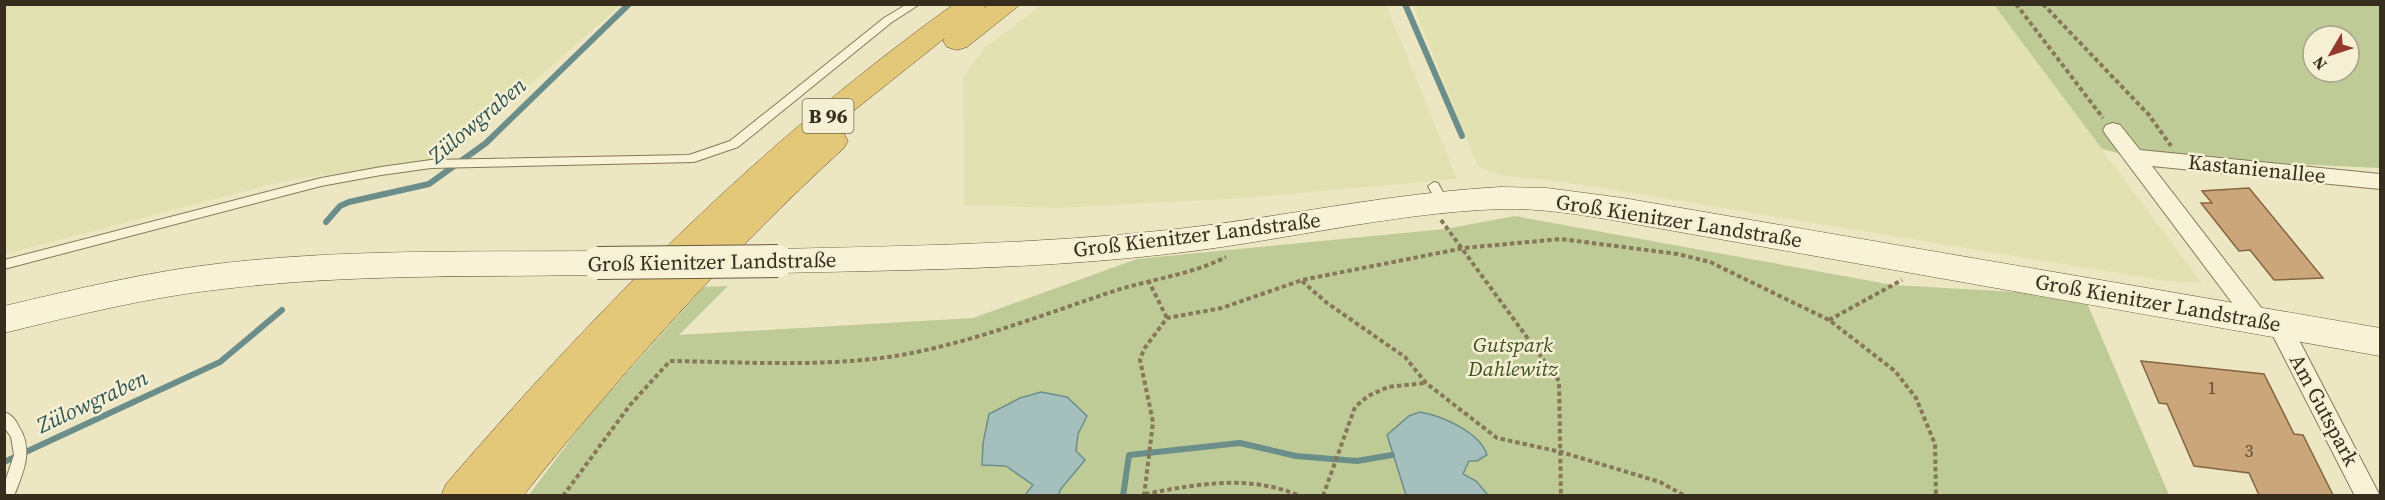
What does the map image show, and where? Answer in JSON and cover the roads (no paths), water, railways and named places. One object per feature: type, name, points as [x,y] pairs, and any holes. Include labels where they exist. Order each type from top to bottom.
[{"type":"highway","name":"B 96","points":[[460,495],[586,348],[693,238],[781,156],[875,76],[973,4]]},
{"type":"highway","name":"B 96","points":[[500,495],[632,339],[729,238],[804,166],[899,84],[1008,4]]},
{"type":"main road","name":"Groß Kienitzer Landstraße","points":[[4,320],[136,290],[262,273],[368,267],[778,261],[1018,254],[1157,243],[1241,232],[1436,197],[1503,198],[1590,205],[2380,342]]},
{"type":"street","name":"Kastanienallee","points":[[2113,130],[2269,323]]},
{"type":"street","name":"Kastanienallee","points":[[2134,157],[2380,181]]},
{"type":"street","name":"Am Gutspark","points":[[2269,323],[2369,495]]},
{"type":"lane","points":[[4,265],[321,182],[431,164],[690,159],[714,153],[734,144],[888,20],[915,4]]},
{"type":"lane","points":[[4,417],[17,431],[22,461],[7,495]]},
{"type":"water","points":[[1041,392],[1067,397],[1087,416],[1078,434],[1076,451],[1085,460],[1060,490],[1059,495],[1025,495],[1033,485],[1006,466],[982,465],[983,443],[989,414],[1020,398]]},
{"type":"water","points":[[1420,412],[1449,421],[1477,439],[1487,455],[1477,461],[1469,461],[1463,474],[1476,481],[1488,495],[1406,495],[1387,435],[1409,416]]},
{"type":"waterway","name":"Zülowgraben","points":[[326,222],[340,206],[349,202],[429,184],[486,143],[629,4]]},
{"type":"waterway","points":[[1405,4],[1462,136]]},
{"type":"waterway","name":"Zülowgraben","points":[[4,462],[220,362],[282,310]]},
{"type":"waterway","points":[[1123,496],[1129,455],[1240,443],[1296,456],[1357,461],[1392,455]]},
{"type":"park label","name":"Gutspark Dahlewitz","points":[[1513,357]]}]
